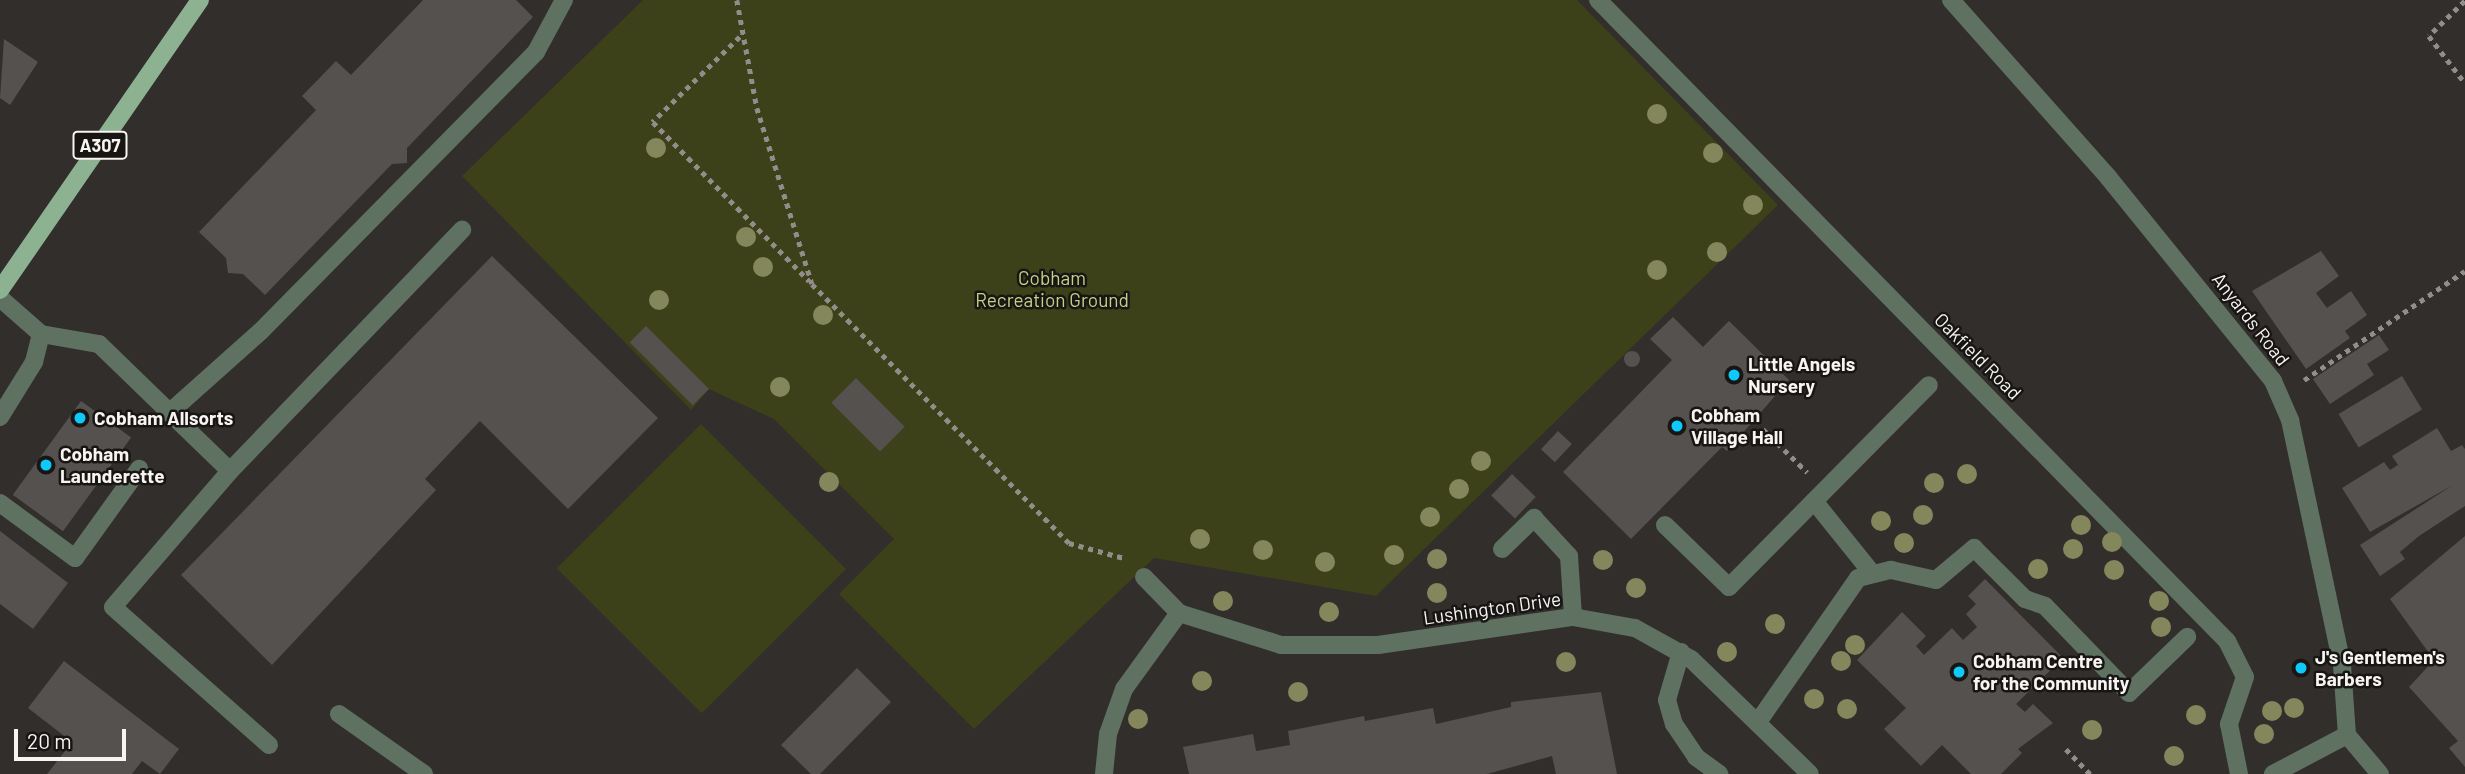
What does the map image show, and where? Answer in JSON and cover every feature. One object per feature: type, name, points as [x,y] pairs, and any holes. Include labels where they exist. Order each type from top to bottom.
[{"type":"main road","name":"A307","points":[[0,290],[200,0]]},
{"type":"street","points":[[169,413],[260,332],[536,52],[564,0]]},
{"type":"street","name":"Oakfield Road","points":[[1598,0],[2227,641],[2245,677],[2229,724],[2239,774]]},
{"type":"street","name":"Anyards Road","points":[[1951,0],[2174,255],[2281,396],[2342,665],[2347,736]]},
{"type":"street","points":[[269,745],[113,607],[230,471],[462,230]]},
{"type":"street","points":[[0,290],[41,334],[99,344],[230,471]]},
{"type":"street","points":[[0,417],[34,362],[41,334]]},
{"type":"street","points":[[1665,525],[1729,587],[1929,385]]},
{"type":"street","points":[[0,503],[75,558],[139,469]]},
{"type":"street","points":[[1819,496],[1871,572]]},
{"type":"street","points":[[1502,549],[1534,518],[1569,556],[1573,617]]},
{"type":"street","points":[[1758,722],[1849,588],[1871,572],[1936,580],[1974,548],[2025,599],[2045,606],[2129,693],[2187,637]]},
{"type":"street","name":"Lushington Drive","points":[[1144,577],[1179,613],[1247,638],[1323,647],[1573,617],[1635,628],[1681,652],[1810,774]]},
{"type":"street","points":[[1104,774],[1108,734],[1124,689],[1179,613]]},
{"type":"street","points":[[1681,652],[1668,700],[1674,724],[1696,757],[1719,774]]},
{"type":"street","points":[[339,714],[424,774]]},
{"type":"street","points":[[2273,774],[2347,736],[2380,774]]},
{"type":"path","points":[[737,0],[740,37],[782,200],[812,284]]},
{"type":"path","points":[[2465,1],[2428,36],[2465,83]]},
{"type":"path","points":[[740,37],[653,122],[1069,543],[1127,558],[1144,577]]},
{"type":"path","points":[[2281,396],[2465,271]]},
{"type":"path","points":[[1763,429],[1819,496]]},
{"type":"path","points":[[2066,749],[2090,774]]},
{"type":"green space","name":"Cobham Recreation Ground","points":[[643,0],[1577,0],[1778,205],[1376,596],[1154,558],[974,729],[839,594],[894,539],[774,419],[709,389],[691,410],[462,176]]},
{"type":"green space","points":[[701,424],[846,569],[702,713],[557,568]]},
{"type":"building","points":[[423,0],[516,0],[533,17],[407,148],[407,163],[392,164],[265,295],[243,274],[228,273],[226,258],[199,232],[316,110],[302,96],[336,61],[351,75]]},
{"type":"building","points":[[4,39],[38,62],[10,105],[0,98]]},
{"type":"building","points":[[2321,251],[2339,276],[2316,293],[2327,308],[2351,291],[2367,315],[2345,331],[2350,338],[2306,369],[2252,291]]},
{"type":"building","points":[[492,256],[658,418],[568,509],[480,421],[425,479],[436,490],[272,665],[181,575]]},
{"type":"building","name":"Cobham Village Hall","points":[[1673,317],[1703,347],[1729,321],[1789,380],[1727,451],[1722,447],[1631,539],[1563,472],[1672,360],[1650,339]]},
{"type":"building","points":[[646,326],[709,389],[693,405],[630,342]]},
{"type":"building","points":[[2379,335],[2389,350],[2367,364],[2374,375],[2330,404],[2313,379]]},
{"type":"building","points":[[1632,351],[1640,359],[1632,367],[1624,359]]},
{"type":"building","points":[[2402,376],[2422,409],[2359,448],[2339,414]]},
{"type":"building","points":[[856,378],[905,427],[880,452],[831,403]]},
{"type":"building","points":[[81,401],[131,437],[63,531],[13,495]]},
{"type":"building","points":[[2437,428],[2451,451],[2462,445],[2465,449],[2465,506],[2419,536],[2400,552],[2405,559],[2380,576],[2360,545],[2453,485],[2370,532],[2342,488],[2384,462],[2390,470],[2398,465],[2392,456]]},
{"type":"building","points":[[1558,431],[1572,444],[1555,462],[1541,449]]},
{"type":"building","points":[[1512,474],[1536,497],[1515,519],[1491,496]]},
{"type":"building","points":[[0,531],[68,583],[33,629],[0,604]]},
{"type":"building","points":[[2465,536],[2465,767],[2449,748],[2458,741],[2409,687],[2434,660],[2390,599]]},
{"type":"building","name":"Cobham Centre for the Community","points":[[1985,579],[2063,658],[2016,704],[2025,712],[2033,704],[2053,723],[2018,749],[2022,753],[2001,774],[1971,774],[1942,745],[1921,766],[1884,729],[1906,708],[1857,660],[1902,612],[1926,636],[1916,646],[1924,655],[1952,628],[1963,640],[1977,627],[1966,614],[1976,604],[1968,596]]},
{"type":"building","points":[[64,661],[179,749],[160,774],[142,761],[132,774],[47,774],[72,742],[28,708]]},
{"type":"building","points":[[857,668],[891,702],[820,774],[811,774],[781,745]]},
{"type":"building","points":[[1601,692],[1617,774],[1556,774],[1552,756],[1487,774],[1189,774],[1183,747],[1253,734],[1256,751],[1290,745],[1288,731],[1364,716],[1365,721],[1433,708],[1436,724],[1511,707],[1511,702]]},
{"type":"place","name":"Little Angels Nursery","points":[[1734,375]]},
{"type":"place","name":"Cobham Allsorts","points":[[80,418]]},
{"type":"place","name":"Cobham Village Hall","points":[[1677,426]]},
{"type":"place","name":"Cobham Launderette","points":[[46,465]]},
{"type":"place","name":"J's Gentlemen's Barbers","points":[[2301,668]]},
{"type":"place","name":"Cobham Centre for the Community","points":[[1959,672]]}]
